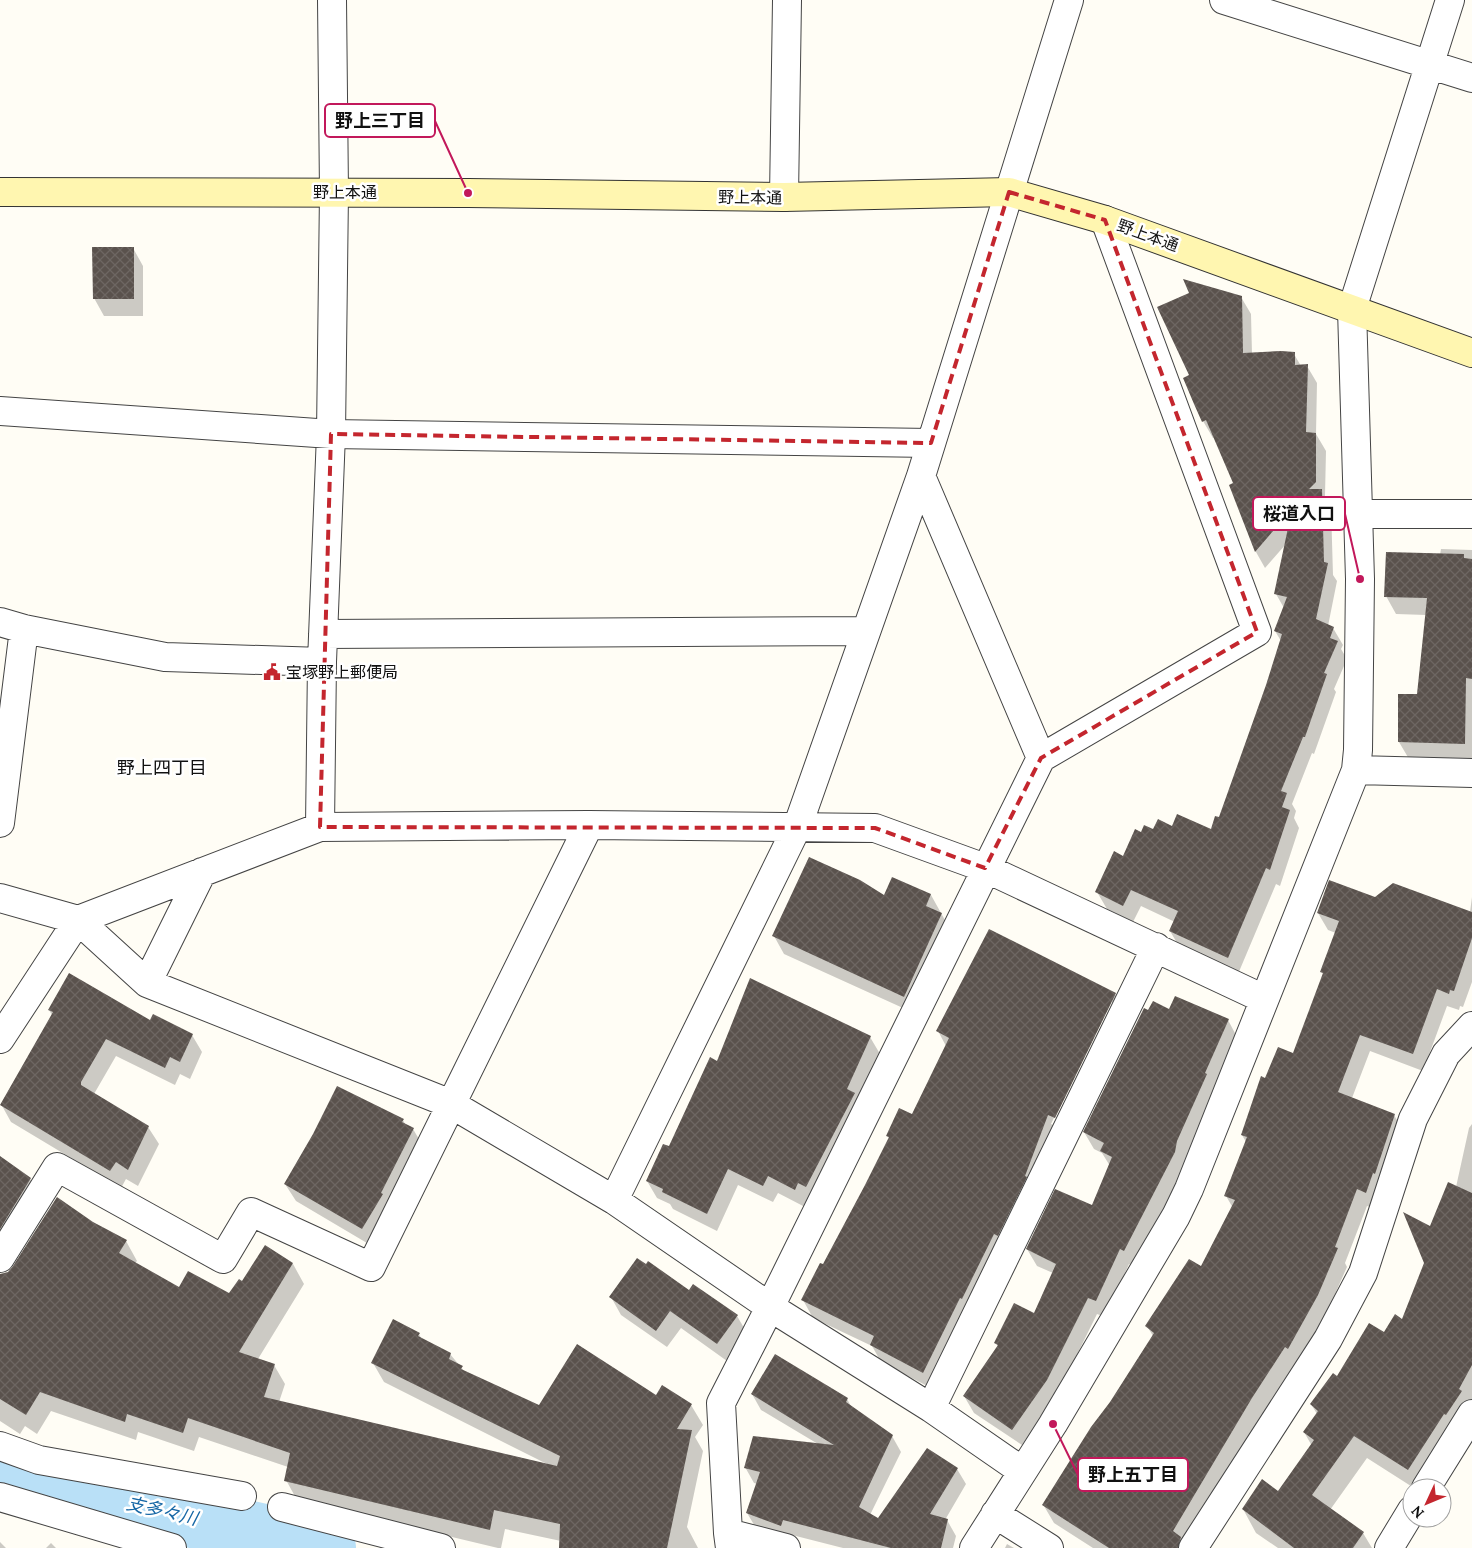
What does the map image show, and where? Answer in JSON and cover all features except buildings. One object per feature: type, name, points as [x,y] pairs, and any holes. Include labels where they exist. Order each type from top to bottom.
[{"type":"street","points":[[320,827],[322,662],[331,434],[334,192],[332,0]]},
{"type":"street","points":[[784,197],[787,0]]},
{"type":"street","points":[[614,1200],[798,825],[921,476],[1069,0]]},
{"type":"street","points":[[1224,0],[1430,63],[1472,78]]},
{"type":"street","points":[[974,1548],[1053,1424],[1176,1216],[1189,1189],[1356,770],[1358,750],[1360,579],[1352,309],[1450,0]]},
{"type":"street","name":"野上本通","points":[[0,192],[334,192],[784,197],[1009,192],[1105,220],[1472,353]]},
{"type":"street","points":[[786,1548],[729,1540],[721,1403],[1041,758],[1257,632],[1105,220]]},
{"type":"street","points":[[0,411],[331,434],[931,443]]},
{"type":"street","points":[[921,476],[1041,758]]},
{"type":"street","points":[[1358,514],[1472,514]]},
{"type":"street","points":[[0,823],[12,626],[165,657],[322,662]]},
{"type":"street","points":[[324,634],[865,631]]},
{"type":"street","points":[[1356,770],[1472,773]]},
{"type":"street","points":[[0,1258],[57,1167],[223,1259],[251,1212],[371,1268],[589,825]]},
{"type":"street","points":[[0,1039],[78,920],[320,827],[798,825],[875,828],[985,868],[1264,999]]},
{"type":"street","points":[[147,983],[202,872]]},
{"type":"street","points":[[0,898],[78,920],[147,983],[451,1104],[614,1200],[770,1307],[931,1408],[1022,1471]]},
{"type":"street","points":[[931,1408],[1156,947]]},
{"type":"street","points":[[1193,1548],[1328,1339],[1363,1272],[1413,1119],[1446,1054],[1472,1026]]},
{"type":"street","points":[[1432,1478],[1472,1414]]},
{"type":"street","points":[[0,1446],[39,1460],[242,1496]]},
{"type":"street","points":[[0,1497],[148,1545],[172,1548]]},
{"type":"street","points":[[282,1507],[441,1548]]},
{"type":"street","points":[[995,1514],[1049,1548]]},
{"type":"street","points":[[1388,1548],[1402,1526]]},
{"type":"highlighted area","points":[[1009,192],[1105,220],[1257,632],[1041,758],[985,868],[875,828],[320,827],[331,434],[931,443]]},
{"type":"waterway","name":"支多々川","points":[[0,1464],[86,1494],[326,1548]]},
{"type":"place","name":"野上三丁目","points":[[468,193]]},
{"type":"place","name":"桜道入口","points":[[1360,579]]},
{"type":"place","name":"宝塚野上郵便局","points":[[272,672]]},
{"type":"place","name":"野上五丁目","points":[[1053,1424]]},
{"type":"district","name":"野上四丁目","points":[[162,768]]}]
